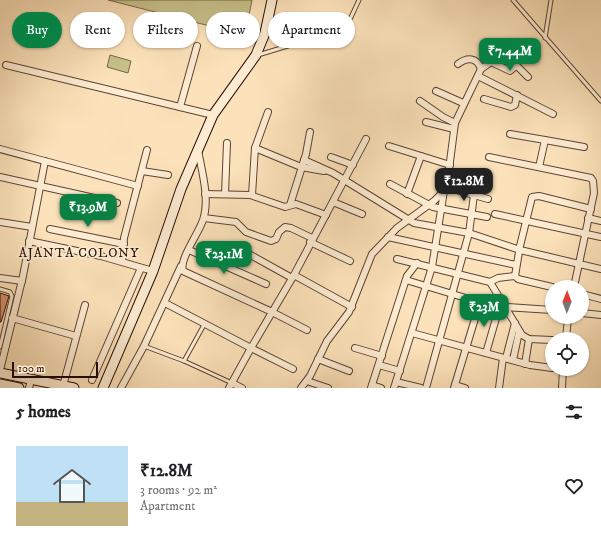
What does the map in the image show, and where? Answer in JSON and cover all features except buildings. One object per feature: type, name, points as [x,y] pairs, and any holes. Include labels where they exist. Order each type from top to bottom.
[{"type":"street","points":[[102,388],[153,271],[182,189],[213,115],[256,55],[265,33],[272,0]]},
{"type":"street","points":[[180,107],[196,48]]},
{"type":"street","points":[[504,54],[528,77]]},
{"type":"street","points":[[458,64],[466,58],[471,58],[480,66]]},
{"type":"street","points":[[480,66],[492,62],[510,71],[516,66]]},
{"type":"street","points":[[6,65],[213,115]]},
{"type":"street","points":[[420,388],[395,385],[432,267],[450,165],[454,126],[463,103],[478,76],[480,66]]},
{"type":"street","points":[[478,76],[553,114]]},
{"type":"street","points":[[436,91],[463,103]]},
{"type":"street","points":[[484,99],[511,107],[515,105],[517,95]]},
{"type":"street","points":[[420,101],[454,126]]},
{"type":"street","points":[[252,195],[256,148],[268,112]]},
{"type":"street","points":[[426,122],[454,126]]},
{"type":"street","points":[[290,205],[304,160],[310,132]]},
{"type":"street","points":[[510,134],[584,147]]},
{"type":"street","points":[[242,388],[231,386],[345,181],[366,139]]},
{"type":"street","points":[[539,167],[545,140]]},
{"type":"street","points":[[225,194],[227,143]]},
{"type":"street","points":[[389,146],[450,165]]},
{"type":"street","points":[[256,148],[301,167],[333,173]]},
{"type":"street","points":[[0,149],[45,160],[110,180],[138,186]]},
{"type":"street","points":[[122,261],[124,244],[147,150]]},
{"type":"street","points":[[121,388],[165,303],[204,218],[205,194],[198,150]]},
{"type":"street","points":[[331,156],[353,165]]},
{"type":"street","points":[[407,194],[421,156]]},
{"type":"street","points":[[489,157],[591,178],[594,187],[575,280]]},
{"type":"street","points":[[0,370],[22,281],[45,160]]},
{"type":"street","points":[[304,160],[333,173],[377,200],[407,221],[420,226],[469,232],[520,250],[601,268]]},
{"type":"street","points":[[142,171],[168,175]]},
{"type":"street","points":[[0,177],[117,203]]},
{"type":"street","points":[[390,184],[428,205],[487,217]]},
{"type":"street","points":[[445,189],[488,199]]},
{"type":"street","points":[[301,388],[307,381],[327,341],[347,316],[352,307],[372,254],[388,236],[428,205],[445,189]]},
{"type":"street","points":[[205,194],[252,195],[281,206],[296,204],[326,215]]},
{"type":"street","points":[[426,388],[464,254],[469,232],[474,195]]},
{"type":"street","points":[[515,276],[516,265],[531,200],[535,196],[590,209]]},
{"type":"street","points":[[333,202],[362,214]]},
{"type":"street","points":[[496,214],[601,238]]},
{"type":"street","points":[[204,218],[236,222],[246,232],[270,241],[276,239],[279,232],[285,227],[291,228],[350,261]]},
{"type":"street","points":[[588,218],[601,221]]},
{"type":"street","points":[[0,222],[32,227]]},
{"type":"street","points":[[50,229],[124,244]]},
{"type":"street","points":[[388,236],[516,265]]},
{"type":"street","points":[[29,242],[122,261],[153,271]]},
{"type":"street","points":[[238,248],[352,307]]},
{"type":"street","points":[[189,250],[266,284]]},
{"type":"street","points":[[397,259],[459,273],[490,282],[498,278],[515,276],[518,279],[545,285]]},
{"type":"street","points":[[381,388],[372,387],[406,280],[409,272],[417,263]]},
{"type":"street","points":[[182,265],[185,273],[272,312],[307,330]]},
{"type":"street","points":[[92,380],[141,268]]},
{"type":"street","points":[[0,278],[22,281]]},
{"type":"street","points":[[406,280],[502,308],[545,310]]},
{"type":"street","points":[[490,282],[502,308],[515,323],[519,332],[529,339],[545,340]]},
{"type":"street","points":[[589,296],[601,299]]},
{"type":"street","points":[[465,388],[455,387],[480,302]]},
{"type":"street","points":[[165,303],[293,369]]},
{"type":"street","points":[[63,386],[85,305]]},
{"type":"street","points":[[486,353],[502,308]]},
{"type":"street","points":[[589,314],[601,315]]},
{"type":"street","points":[[12,318],[76,336]]},
{"type":"street","points":[[499,388],[504,358],[515,323]]},
{"type":"street","points":[[412,332],[525,364],[545,367]]},
{"type":"street","points":[[513,360],[519,332]]},
{"type":"street","points":[[525,364],[529,339]]},
{"type":"street","points":[[355,348],[382,356]]},
{"type":"street","points":[[318,359],[349,371]]},
{"type":"street","points":[[379,365],[400,371]]},
{"type":"street","points":[[0,373],[30,384],[74,388]]},
{"type":"street","points":[[562,388],[563,376]]},
{"type":"street","points":[[307,381],[328,388]]},
{"type":"street","points":[[0,384],[19,388]]},
{"type":"lane","points":[[256,55],[291,45],[321,44],[332,41],[345,30],[359,0]]},
{"type":"lane","points":[[513,0],[601,101]]},
{"type":"lane","points":[[545,38],[552,0]]},
{"type":"lane","points":[[0,288],[7,290],[12,296],[1,336],[0,347]]},
{"type":"lane","points":[[184,361],[205,323]]},
{"type":"lane","points":[[144,346],[184,361],[231,386]]},
{"type":"shaded area","points":[[108,0],[252,0],[250,12],[206,12],[206,25],[198,23],[198,12],[155,12]]},
{"type":"shaded area","points":[[110,55],[131,61],[128,73],[107,67]]},
{"type":"district","name":"AJANTA COLONY","points":[[79,253]]}]
